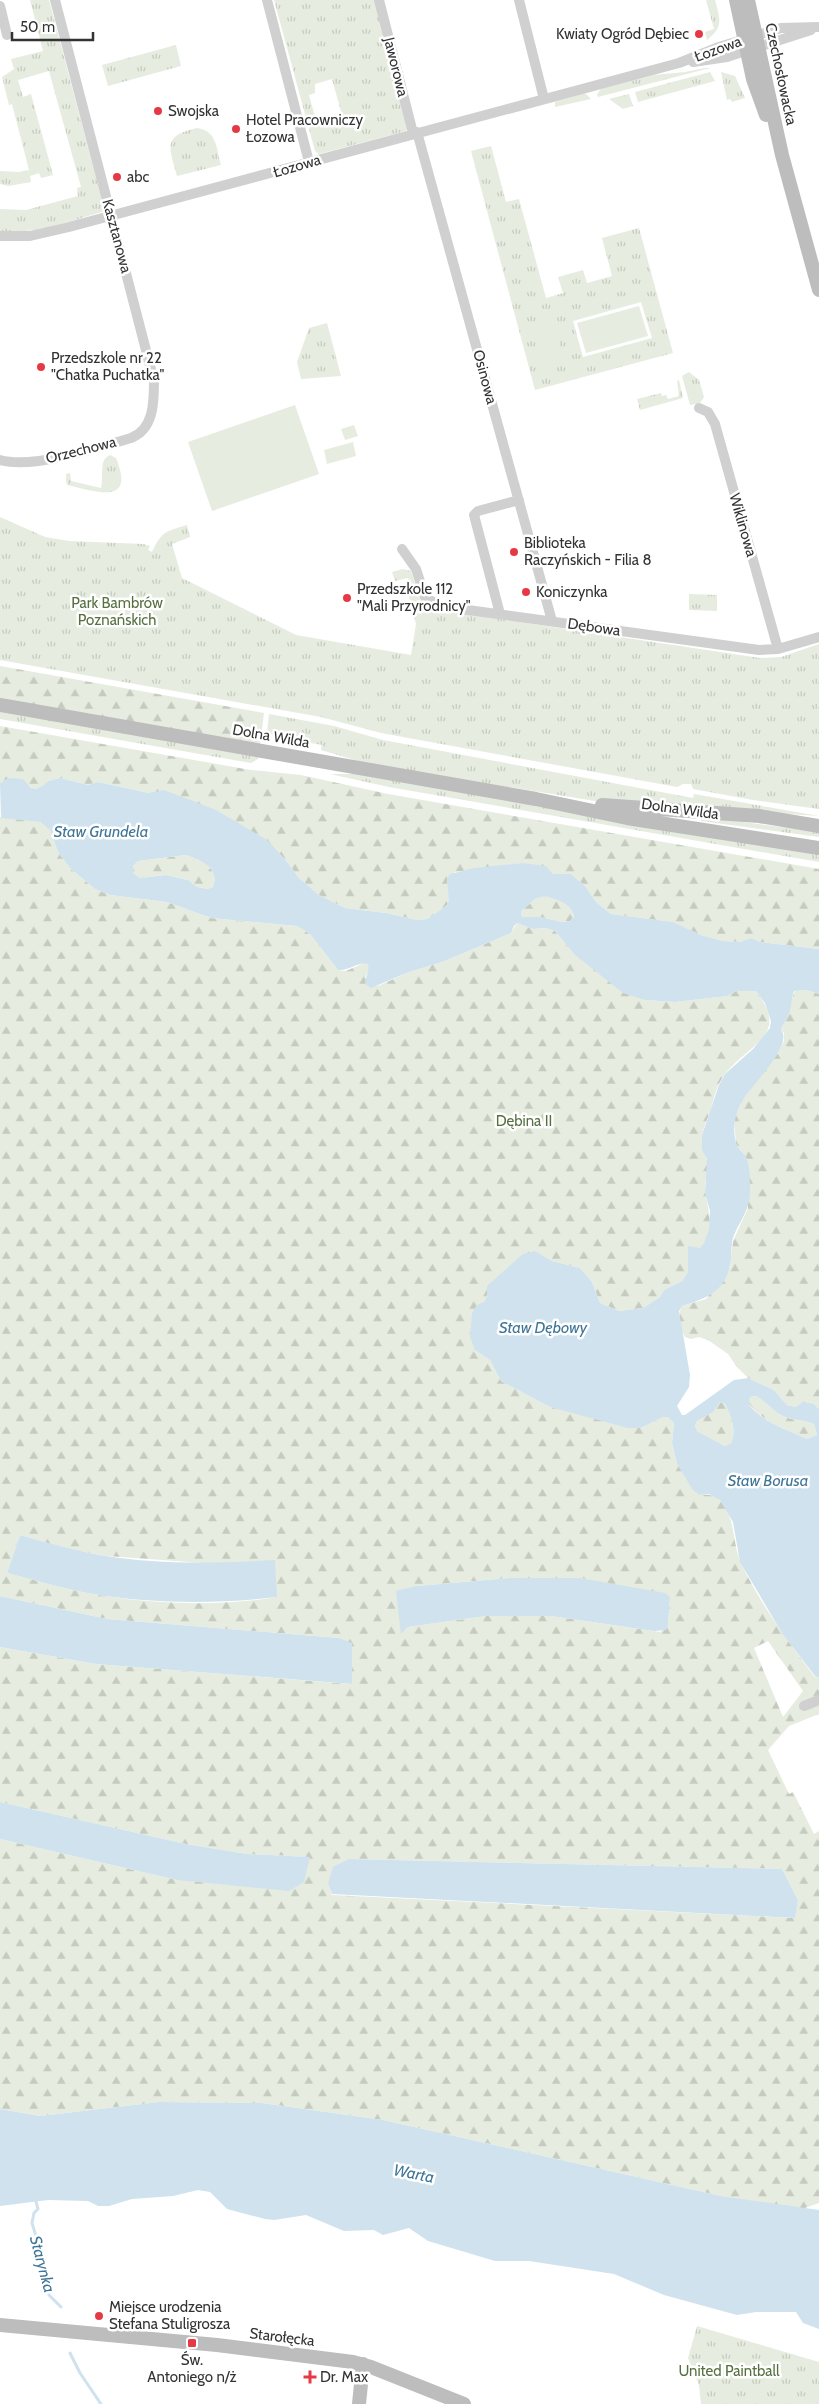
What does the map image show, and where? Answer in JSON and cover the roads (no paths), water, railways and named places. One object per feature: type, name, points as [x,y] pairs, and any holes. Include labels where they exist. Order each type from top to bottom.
[{"type":"main road","name":"Czechosłowacka","points":[[736,0],[752,44]]},
{"type":"main road","name":"Czechosłowacka","points":[[748,0],[753,79],[782,155],[819,288]]},
{"type":"main road","name":"Dolna Wilda","points":[[0,705],[536,799],[627,818],[819,848]]},
{"type":"main road","name":"Dolna Wilda","points":[[536,799],[759,816],[819,826]]},
{"type":"main road","name":"Starołęcka","points":[[0,2325],[217,2345],[362,2364],[464,2404]]},
{"type":"main road","points":[[359,2404],[362,2364]]},
{"type":"street","name":"Kasztanowa","points":[[55,0],[154,381],[151,416]]},
{"type":"street","points":[[266,0],[309,162]]},
{"type":"street","name":"Jaworowa","points":[[379,0],[415,133]]},
{"type":"street","points":[[519,0],[544,99]]},
{"type":"street","points":[[0,6],[7,35]]},
{"type":"street","name":"Łozowa","points":[[0,236],[30,236],[679,63],[818,28]]},
{"type":"street","name":"Osinowa","points":[[415,133],[552,622]]},
{"type":"street","name":"Wiklinowa","points":[[698,408],[708,412],[715,424],[778,649]]},
{"type":"street","name":"Orzechowa","points":[[0,460],[20,463],[37,461],[131,438],[140,435],[146,428],[151,416]]},
{"type":"street","points":[[500,614],[474,515],[478,511],[519,500]]},
{"type":"street","name":"Dębowa","points":[[402,549],[416,569],[425,596],[433,604],[759,650],[778,649],[819,637]]},
{"type":"street","points":[[804,1706],[819,1700]]},
{"type":"water","points":[[9,778],[23,779],[30,787],[36,789],[48,781],[60,778],[88,785],[98,782],[149,793],[164,790],[216,810],[267,840],[299,878],[319,895],[345,908],[386,913],[417,920],[427,919],[446,906],[449,901],[447,879],[450,874],[474,868],[522,863],[546,866],[553,874],[571,874],[585,886],[596,902],[611,914],[673,922],[701,935],[723,941],[740,942],[751,938],[760,942],[819,949],[819,994],[806,990],[794,991],[789,1013],[781,1030],[783,1037],[782,1045],[770,1065],[743,1100],[736,1115],[734,1126],[737,1145],[748,1162],[750,1193],[748,1206],[732,1242],[731,1262],[724,1282],[713,1293],[682,1306],[679,1311],[690,1375],[689,1387],[677,1406],[682,1415],[685,1415],[734,1380],[748,1378],[774,1390],[787,1405],[796,1407],[803,1402],[814,1404],[819,1409],[819,1678],[815,1676],[782,1633],[740,1562],[733,1522],[720,1500],[709,1494],[700,1495],[693,1490],[677,1464],[672,1443],[674,1423],[668,1417],[663,1417],[641,1428],[628,1428],[550,1407],[501,1381],[490,1360],[475,1350],[470,1337],[472,1313],[477,1305],[484,1302],[487,1295],[487,1286],[523,1254],[535,1251],[552,1261],[580,1268],[592,1282],[600,1303],[619,1311],[643,1308],[660,1297],[664,1290],[682,1281],[688,1272],[688,1246],[700,1248],[709,1230],[710,1211],[705,1193],[707,1159],[702,1150],[702,1135],[719,1085],[725,1074],[753,1049],[770,1028],[771,1021],[765,1003],[756,991],[736,991],[728,996],[675,1002],[645,1000],[623,993],[574,954],[555,931],[546,928],[533,929],[517,923],[511,933],[442,962],[409,972],[371,988],[365,984],[368,964],[364,963],[338,970],[310,934],[297,926],[211,918],[167,902],[110,895],[95,889],[70,868],[58,852],[50,830],[40,822],[1,818],[0,783]],"holes":[[[186,855],[198,859],[208,866],[214,875],[213,887],[207,889],[197,887],[188,880],[166,875],[140,878],[133,873],[133,866],[138,861]],[[545,896],[567,905],[573,912],[574,917],[570,921],[562,922],[540,917],[522,917],[521,911],[535,899]],[[756,1396],[783,1416],[814,1424],[817,1435],[807,1439],[768,1421],[749,1405],[750,1397]],[[720,1402],[725,1404],[731,1418],[733,1438],[731,1443],[725,1446],[697,1431],[695,1426],[697,1421],[713,1412]]]},
{"type":"water","points":[[20,1535],[84,1552],[127,1559],[190,1562],[275,1560],[277,1597],[208,1602],[139,1600],[93,1594],[60,1587],[7,1573]]},
{"type":"water","points":[[509,1578],[580,1578],[665,1593],[670,1597],[668,1626],[666,1630],[654,1631],[551,1616],[486,1616],[408,1627],[401,1634],[396,1591],[417,1586]]},
{"type":"water","points":[[0,1596],[107,1619],[339,1638],[352,1643],[352,1684],[96,1664],[0,1647]]},
{"type":"water","points":[[0,1802],[186,1844],[247,1854],[310,1857],[304,1882],[289,1891],[177,1880],[0,1839]]},
{"type":"water","points":[[349,1859],[782,1869],[798,1900],[795,1918],[332,1894],[328,1884],[333,1867]]},
{"type":"water","name":"Warta","points":[[159,2102],[262,2103],[383,2120],[721,2196],[819,2210],[819,2329],[803,2323],[796,2312],[756,2312],[737,2315],[664,2295],[614,2274],[529,2261],[495,2261],[428,2241],[409,2228],[383,2235],[374,2230],[344,2231],[306,2215],[274,2220],[265,2219],[227,2209],[210,2192],[198,2190],[173,2196],[132,2199],[109,2206],[98,2206],[88,2201],[48,2200],[0,2206],[0,2109],[40,2116]]},
{"type":"waterway","name":"Starynka","points":[[35,2198],[38,2209],[34,2213],[32,2223],[44,2263],[49,2295],[61,2307]]},
{"type":"waterway","name":"Starynka","points":[[70,2353],[80,2373],[101,2404]]},
{"type":"place","name":"Kwiaty Ogród Dębiec","points":[[699,34]]},
{"type":"place","name":"Swojska","points":[[158,111]]},
{"type":"place","name":"Hotel Pracowniczy Łozowa","points":[[236,129]]},
{"type":"place","name":"abc","points":[[117,177]]},
{"type":"place","name":"Przedszkole nr 22 \"Chatka Puchatka\"","points":[[41,367]]},
{"type":"place","name":"Biblioteka Raczyńskich - Filia 8","points":[[514,552]]},
{"type":"place","name":"Koniczynka","points":[[526,592]]},
{"type":"place","name":"Przedszkole 112 \"Mali Przyrodnicy\"","points":[[347,598]]},
{"type":"place","name":"Miejsce urodzenia Stefana Stuligrosza","points":[[99,2316]]},
{"type":"place","name":"Św. Antoniego n/ż","points":[[192,2343]]},
{"type":"place","name":"Dr. Max","points":[[310,2377]]},
{"type":"park label","name":"Park Bambrów Poznańskich","points":[[117,612]]},
{"type":"park label","name":"Dębina II","points":[[524,1121]]},
{"type":"park label","name":"United Paintball","points":[[729,2371]]},
{"type":"water label","name":"Staw Grundela","points":[[101,831]]},
{"type":"water label","name":"Staw Dębowy","points":[[543,1327]]},
{"type":"water label","name":"Staw Borusa","points":[[768,1480]]}]
